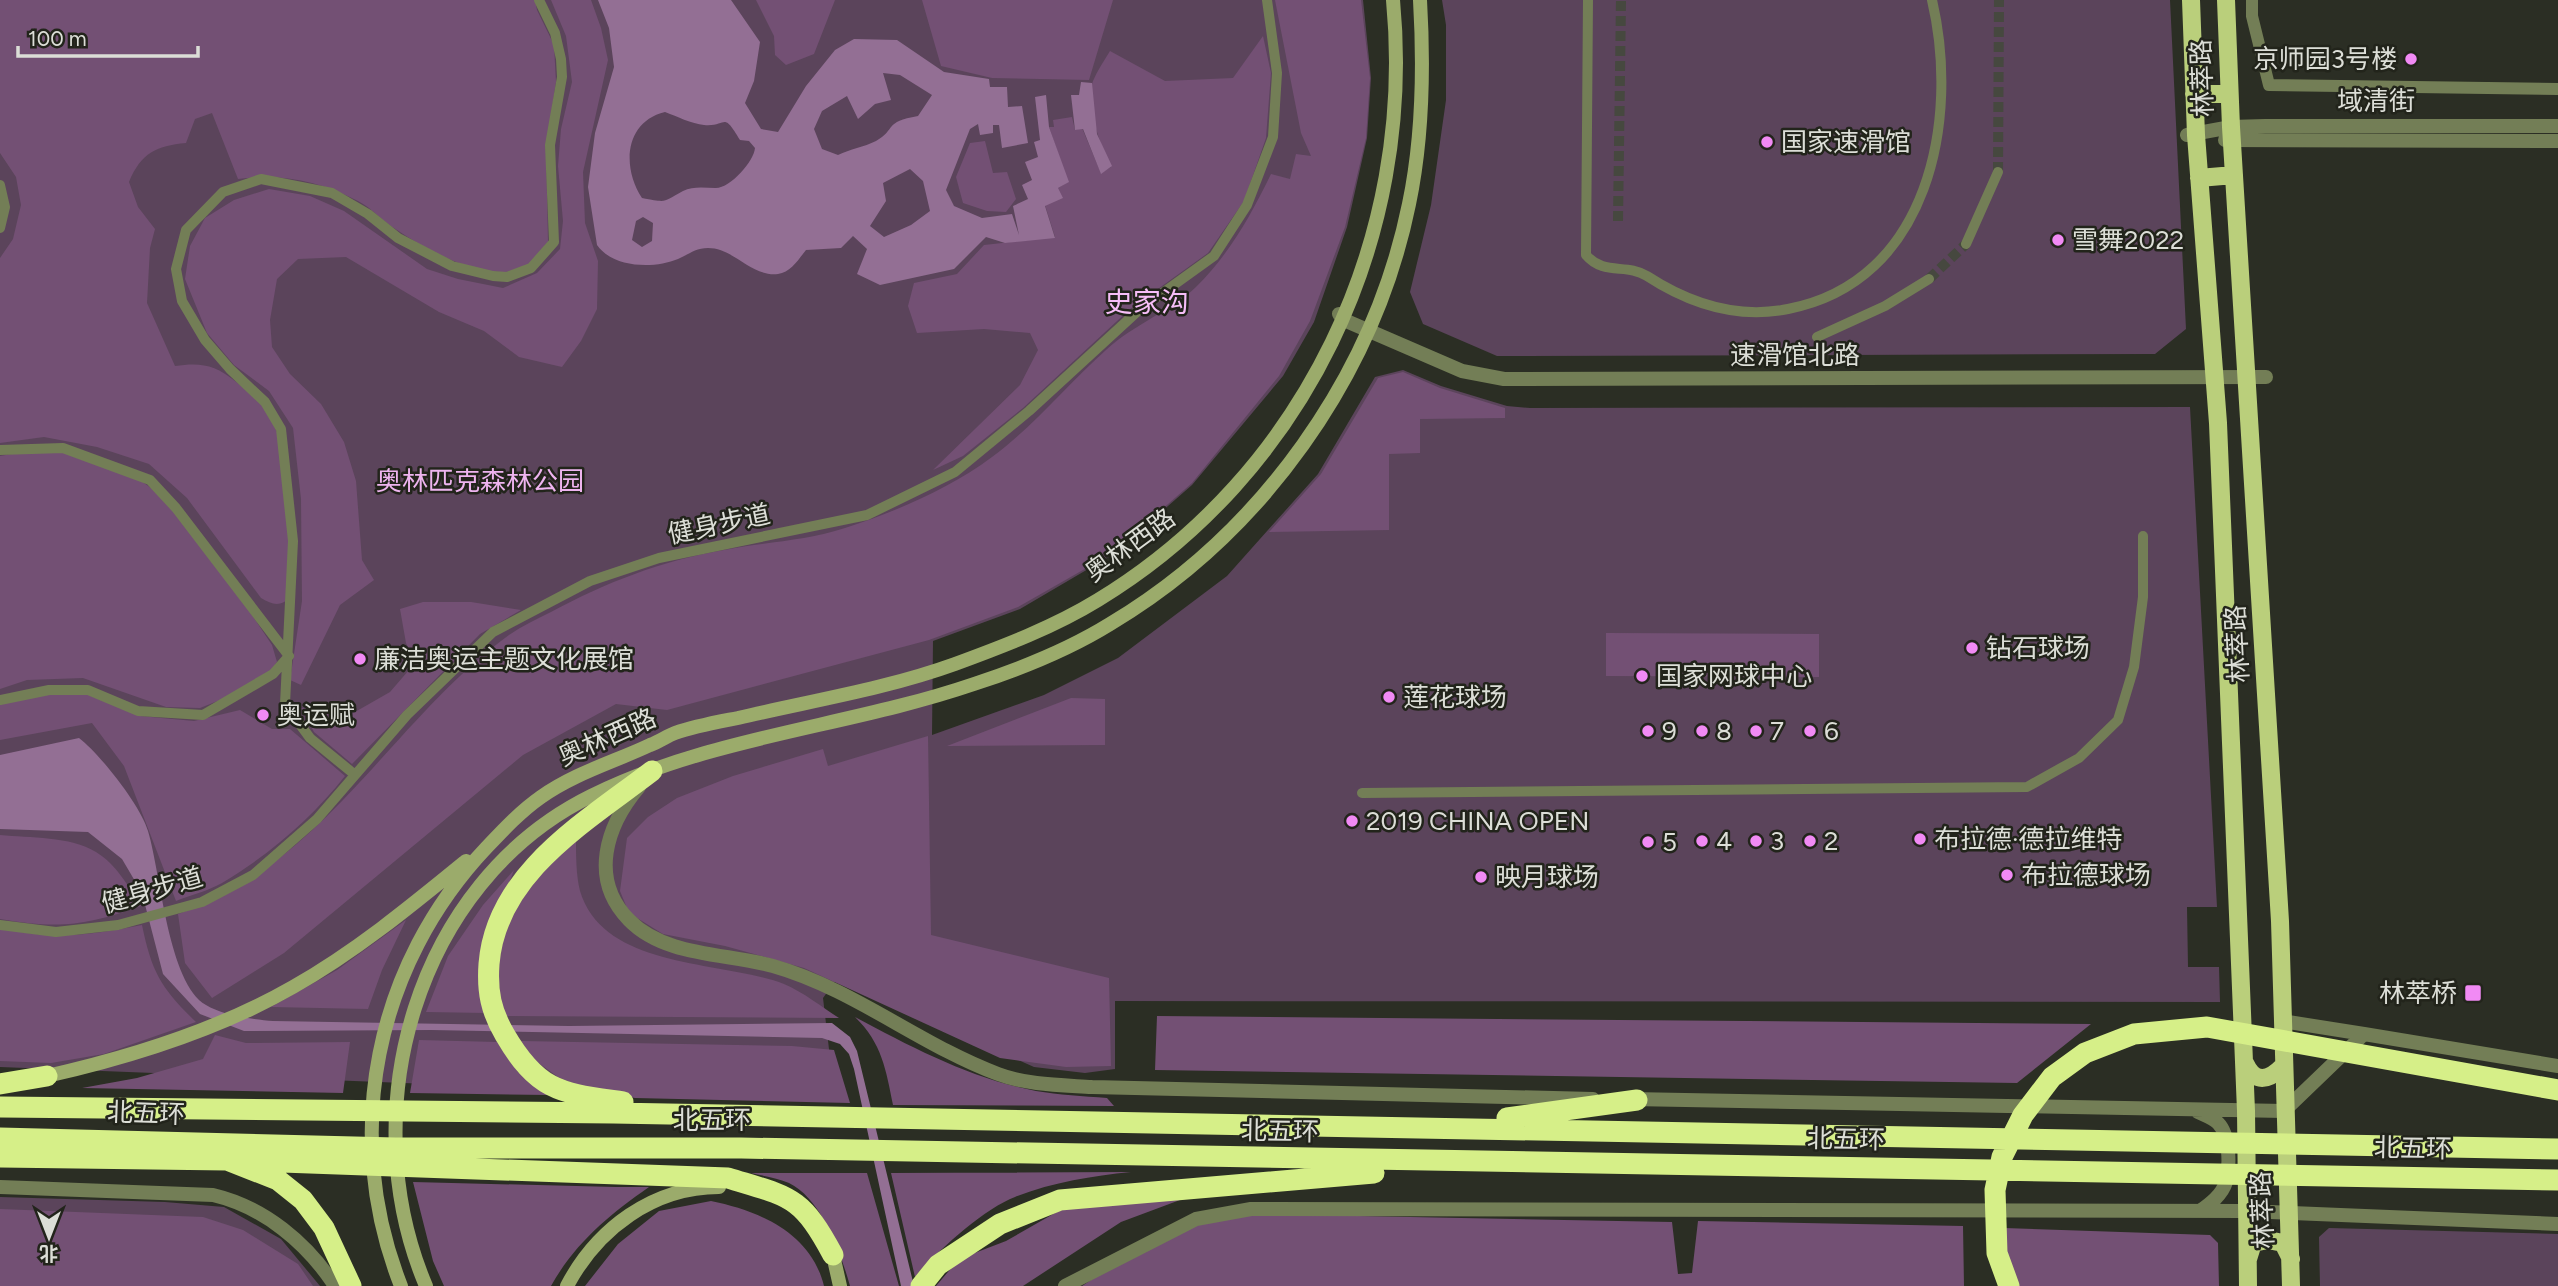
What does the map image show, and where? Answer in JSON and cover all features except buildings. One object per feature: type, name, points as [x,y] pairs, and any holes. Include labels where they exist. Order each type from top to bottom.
[{"type":"highway","points":[[652,771],[550,850],[527,876],[504,910],[491,945],[487,991],[493,1010],[529,1071],[563,1093],[717,1115]]},
{"type":"highway","points":[[2009,1286],[1997,1253],[1994,1222],[1995,1190],[2002,1157],[2023,1115],[2052,1077],[2085,1053],[2134,1034],[2207,1027],[2558,1090]]},
{"type":"highway","points":[[0,1084],[47,1076]]},
{"type":"highway","points":[[1447,1127],[1637,1100]]},
{"type":"highway","name":"北五环","points":[[0,1107],[854,1117],[1447,1127],[2209,1145],[2558,1149]]},
{"type":"highway","name":"北五环","points":[[0,1138],[395,1148],[860,1151],[2558,1180]]},
{"type":"highway","points":[[0,1157],[227,1160],[728,1178],[797,1202],[818,1227],[833,1255]]},
{"type":"highway","points":[[227,1160],[278,1180],[303,1200],[324,1228],[351,1286]]},
{"type":"highway","points":[[927,1279],[957,1252],[1000,1224],[1060,1200],[1502,1163]]},
{"type":"main road","name":"奥林西路","points":[[515,818],[545,794],[674,733],[948,667],[1037,632],[1100,599],[1194,528],[1242,479],[1301,402],[1342,317],[1376,229],[1391,154],[1397,63],[1393,0]]},
{"type":"main road","name":"奥林西路","points":[[426,1286],[405,1222],[395,1162],[396,1093],[408,1029],[429,966],[458,918],[501,863],[536,830],[591,796],[652,771],[743,742],[971,685],[1034,662],[1109,625],[1192,567],[1274,482],[1325,411],[1367,331],[1392,267],[1414,174],[1422,85],[1420,0]]},
{"type":"main road","name":"林萃路","points":[[2191,0],[2194,94],[2191,135],[2199,178],[2218,423],[2245,1063],[2249,1286]]},
{"type":"main road","name":"林萃路","points":[[2226,0],[2231,134],[2280,921],[2291,1286]]},
{"type":"main road","points":[[2194,94],[2229,94]]},
{"type":"main road","points":[[2199,178],[2234,176]]},
{"type":"main road","points":[[2212,331],[2244,330]]},
{"type":"main road","points":[[2218,423],[2249,420]]},
{"type":"main road","points":[[47,1076],[128,1055],[187,1035],[251,1009],[322,970],[408,908],[515,818]]},
{"type":"main road","points":[[401,1286],[381,1219],[373,1165],[373,1091],[381,1038],[397,989],[429,923],[456,883],[515,818]]},
{"type":"main road","points":[[2245,1063],[2250,1074],[2259,1079],[2272,1078],[2283,1066]]},
{"type":"main road","points":[[567,1286],[594,1247],[623,1220],[667,1195],[702,1187],[742,1191],[785,1207],[801,1217],[833,1255],[840,1286]]},
{"type":"main road","points":[[2248,1259],[2253,1243],[2268,1240],[2283,1243],[2291,1259]]},
{"type":"street","points":[[354,775],[310,738],[285,704],[293,541],[281,429],[265,402],[205,340],[182,301],[176,269],[186,230],[223,192],[261,179],[332,193],[368,214],[398,238],[452,266],[507,277],[531,268],[554,242],[550,145],[562,77],[555,33],[539,0]]},
{"type":"street","name":"健身步道","points":[[0,925],[56,932],[118,925],[202,902],[253,875],[317,819],[407,715],[493,632],[590,581],[659,558],[867,515],[955,472],[1029,411],[1139,310],[1214,256],[1247,205],[1273,137],[1277,73],[1267,0]]},
{"type":"street","points":[[1588,0],[1586,255],[1595,265],[1607,269],[1635,269],[1670,290],[1699,303],[1730,310],[1763,312],[1814,303],[1846,288],[1880,263],[1904,233],[1928,173],[1938,124],[1940,51],[1932,0]]},
{"type":"street","points":[[2252,0],[2252,16],[2269,85],[2558,89]]},
{"type":"street","name":"域清街","points":[[2191,135],[2558,126]]},
{"type":"street","name":"域清街","points":[[2231,134],[2558,141]]},
{"type":"street","points":[[1966,244],[1998,172]]},
{"type":"street","points":[[0,185],[5,207],[0,228]]},
{"type":"street","points":[[1817,337],[1885,306],[1929,279]]},
{"type":"street","name":"速滑馆北路","points":[[1342,317],[1367,331],[1462,371],[1504,379],[2266,377]]},
{"type":"street","points":[[0,450],[62,448],[150,480],[176,508],[289,656]]},
{"type":"street","points":[[1363,793],[1874,791],[2027,787],[2079,758],[2118,720],[2134,667],[2143,597],[2143,536]]},
{"type":"street","points":[[0,700],[49,691],[88,690],[138,711],[203,715],[273,674],[289,656]]},
{"type":"street","points":[[652,771],[616,821],[604,858],[610,892],[629,920],[643,932],[684,949],[739,958],[810,979],[998,1074],[1047,1084],[1637,1100],[2284,1111],[2364,1034]]},
{"type":"street","points":[[2282,1021],[2558,1066]]},
{"type":"street","points":[[0,1073],[47,1076]]},
{"type":"street","points":[[2193,1110],[2217,1122],[2226,1136],[2225,1183],[2212,1203],[2200,1211]]},
{"type":"street","points":[[0,1187],[213,1195],[235,1200],[297,1239],[318,1259],[335,1286]]},
{"type":"street","points":[[1065,1286],[1196,1219],[1251,1209],[2246,1211],[2558,1224]]},
{"type":"green space","name":"奥林匹克森林公园","points":[[0,0],[1363,0],[1371,78],[1367,138],[1347,227],[1314,322],[1283,376],[1192,485],[1112,555],[1020,609],[933,641],[932,735],[1044,695],[1118,658],[1227,576],[1318,474],[1375,377],[1403,370],[1441,386],[1507,406],[1530,408],[2190,407],[2217,907],[2187,907],[2188,967],[2219,967],[2220,1002],[1115,1001],[1115,1069],[1085,1073],[1034,1067],[836,980],[823,998],[835,1100],[0,1067]]},
{"type":"green space","name":"国家速滑馆","points":[[1442,0],[2170,0],[2186,329],[2155,354],[1497,356],[1423,324],[1410,292],[1431,205],[1446,100],[1446,25]]},
{"type":"green space","points":[[0,1197],[165,1202],[224,1207],[281,1239],[320,1286],[0,1286]]},
{"type":"green space","points":[[2329,1228],[2558,1234],[2558,1286],[2320,1286],[2319,1237]]},
{"type":"shaded area","points":[[0,0],[535,0],[554,45],[556,82],[546,147],[548,242],[527,266],[512,271],[495,272],[442,256],[392,227],[358,201],[314,183],[270,177],[238,179],[212,113],[195,119],[186,143],[166,146],[144,158],[129,182],[138,207],[155,229],[150,248],[147,303],[175,366],[200,365],[214,368],[228,376],[261,402],[282,446],[290,496],[291,597],[280,604],[261,598],[187,498],[149,464],[97,447],[44,437],[0,443],[0,258],[13,239],[21,205],[16,177],[0,153]]},
{"type":"shaded area","points":[[551,0],[591,0],[608,60],[583,172],[585,223],[598,261],[597,309],[581,341],[562,367],[519,357],[484,331],[439,312],[346,257],[298,259],[277,279],[270,320],[272,347],[290,374],[321,404],[344,442],[356,481],[362,560],[374,580],[340,605],[301,685],[290,680],[302,601],[301,499],[293,428],[269,391],[234,365],[207,333],[185,279],[190,246],[205,218],[234,200],[269,189],[310,196],[344,211],[427,269],[458,279],[503,288],[537,273],[560,249],[563,221],[558,166],[561,129],[572,82],[566,36]]},
{"type":"shaded area","points":[[598,0],[731,0],[760,42],[754,81],[745,103],[761,129],[778,132],[806,86],[835,50],[854,39],[897,40],[944,72],[989,79],[990,87],[1007,87],[1008,107],[1022,106],[1028,143],[1002,148],[999,125],[993,125],[993,133],[980,135],[978,124],[970,129],[946,190],[954,206],[982,218],[1012,214],[1019,235],[1013,206],[1028,199],[1022,185],[1032,180],[1025,162],[1038,157],[1034,142],[1040,140],[1035,97],[1046,95],[1049,127],[1069,182],[1058,188],[1063,198],[1045,206],[1055,238],[1005,243],[986,237],[954,269],[880,285],[857,274],[867,249],[853,236],[841,248],[806,250],[790,268],[778,274],[759,271],[726,252],[708,248],[657,264],[635,264],[613,258],[597,245],[588,187],[595,133],[614,67],[609,28]],"holes":[[[883,73],[900,75],[932,95],[918,116],[895,123],[876,141],[838,155],[822,149],[814,129],[822,111],[847,96],[858,119],[875,104],[891,100]],[[665,112],[699,124],[727,123],[740,140],[749,141],[755,148],[754,153],[740,173],[721,187],[691,188],[665,200],[642,198],[631,173],[631,148],[641,125],[651,117]],[[910,169],[923,181],[930,211],[911,225],[884,237],[870,226],[886,201],[883,183]],[[643,217],[653,223],[652,241],[642,247],[632,240],[636,221]]]},
{"type":"shaded area","points":[[756,0],[835,0],[814,54],[786,65],[775,55],[774,36]]},
{"type":"shaded area","points":[[922,0],[1113,0],[1089,80],[992,78],[941,66]]},
{"type":"shaded area","points":[[1275,0],[1361,0],[1370,78],[1366,138],[1345,227],[1310,321],[1279,376],[1192,483],[1111,554],[1018,607],[929,640],[667,710],[616,704],[523,755],[284,953],[212,998],[185,963],[178,914],[230,891],[275,862],[316,827],[467,670],[509,635],[593,591],[656,567],[724,550],[830,532],[864,522],[921,499],[992,457],[1117,341],[1196,287],[1238,234],[1271,174],[1290,179],[1296,154],[1311,156],[1301,133]]},
{"type":"shaded area","points":[[1263,36],[1271,73],[1266,138],[1244,201],[1208,253],[1130,309],[1023,408],[963,456],[933,470],[1020,385],[1038,350],[1030,333],[984,329],[917,333],[908,306],[914,283],[957,274],[984,245],[1055,237],[1045,205],[1058,188],[1068,182],[1049,127],[1054,127],[1053,120],[1072,117],[1075,130],[1082,128],[1101,173],[1111,167],[1099,137],[1091,101],[1093,81],[1110,51],[1165,81],[1233,78]]},
{"type":"shaded area","points":[[1081,82],[1092,83],[1097,134],[1112,166],[1101,174],[1083,129],[1075,130],[1071,95],[1079,95]]},
{"type":"shaded area","points":[[985,141],[993,173],[1007,172],[1016,199],[1006,212],[987,211],[963,203],[956,177],[970,143]]},
{"type":"shaded area","points":[[1403,372],[1440,388],[1505,408],[1505,418],[1420,419],[1420,453],[1389,454],[1389,530],[1269,532],[1321,474],[1378,378]]},
{"type":"shaded area","points":[[23,452],[69,453],[137,478],[182,510],[272,645],[277,662],[270,672],[238,693],[200,708],[166,707],[83,678],[27,680],[0,689],[0,456]]},
{"type":"shaded area","points":[[423,602],[471,602],[521,610],[480,634],[352,764],[314,732],[301,708],[355,712],[390,692],[415,663],[406,643],[400,609]]},
{"type":"shaded area","points":[[1606,633],[1819,634],[1819,677],[1606,676]]},
{"type":"shaded area","points":[[46,695],[89,695],[140,716],[194,721],[240,710],[272,729],[290,729],[345,776],[304,821],[256,860],[217,886],[176,901],[124,766],[92,723],[0,740],[0,704]]},
{"type":"shaded area","points":[[1071,698],[1105,699],[1105,745],[947,746]]},
{"type":"shaded area","points":[[928,736],[931,935],[1109,978],[1111,1066],[1066,1067],[1000,1058],[804,968],[725,946],[663,934],[629,913],[620,891],[627,838],[648,817],[677,798],[733,776],[823,749],[828,766]]},
{"type":"shaded area","points":[[79,738],[119,781],[144,820],[153,850],[174,952],[183,975],[193,993],[206,1005],[221,1012],[273,1021],[569,1026],[832,1023],[850,1037],[857,1051],[914,1286],[901,1286],[854,1069],[849,1054],[840,1044],[822,1038],[431,1030],[244,1031],[200,1014],[163,974],[142,893],[122,859],[88,832],[0,829],[0,755]]},
{"type":"shaded area","points":[[0,835],[62,840],[96,852],[116,869],[141,906],[104,918],[71,924],[39,924],[0,919]]},
{"type":"shaded area","points":[[576,838],[580,891],[593,917],[613,935],[638,949],[667,958],[758,976],[784,984],[839,1018],[504,1016],[499,987],[499,961],[512,916],[539,877]]},
{"type":"shaded area","points":[[514,870],[487,943],[486,1013],[426,1012],[448,956],[483,905]]},
{"type":"shaded area","points":[[406,920],[382,970],[368,1009],[271,1007],[337,970]]},
{"type":"shaded area","points":[[142,925],[154,968],[160,979],[174,999],[196,1022],[104,1054],[51,1063],[0,1061],[0,927],[36,934],[71,935]]},
{"type":"shaded area","points":[[1157,1016],[2091,1024],[2017,1083],[1155,1070]]},
{"type":"shaded area","points":[[855,1017],[921,1051],[989,1079],[1036,1091],[1107,1098],[1114,1106],[893,1105],[877,1047]]},
{"type":"shaded area","points":[[215,1035],[246,1043],[350,1042],[343,1093],[82,1088],[137,1078],[203,1059]]},
{"type":"shaded area","points":[[419,1040],[497,1042],[518,1072],[549,1095],[410,1093]]},
{"type":"shaded area","points":[[521,1041],[792,1046],[834,1050],[850,1103],[635,1098],[584,1088],[558,1077],[533,1059]]},
{"type":"shaded area","points":[[1131,1172],[1058,1184],[1015,1197],[962,1232],[915,1277],[891,1173]]},
{"type":"shaded area","points":[[751,1173],[867,1173],[899,1286],[850,1286],[828,1228],[811,1201],[789,1183]]},
{"type":"shaded area","points":[[413,1182],[649,1187],[620,1208],[582,1243],[551,1286],[444,1286],[433,1261]]},
{"type":"shaded area","points":[[1188,1197],[1121,1222],[1023,1286],[936,1286],[959,1259],[1006,1241],[1062,1209]]},
{"type":"shaded area","points":[[711,1201],[748,1211],[781,1227],[808,1252],[824,1286],[585,1286],[618,1244],[659,1211]]},
{"type":"shaded area","points":[[0,1209],[203,1217],[243,1230],[298,1264],[313,1286],[0,1286]]},
{"type":"shaded area","points":[[1254,1214],[1672,1222],[1678,1274],[1692,1273],[1698,1221],[1963,1226],[1964,1286],[1082,1286],[1103,1272],[1200,1221]]},
{"type":"shaded area","points":[[2004,1228],[2210,1235],[2218,1243],[2219,1286],[2017,1286],[2007,1255]]},
{"type":"tunnel","points":[[1618,221],[1621,0]]},
{"type":"tunnel","points":[[1998,172],[1999,0]]},
{"type":"tunnel","points":[[1929,279],[1966,244]]},
{"type":"place","name":"京师园3号楼","points":[[2411,59]]},
{"type":"place","name":"国家速滑馆","points":[[1767,142]]},
{"type":"place","name":"雪舞2022","points":[[2058,240]]},
{"type":"place","name":"钻石球场","points":[[1972,648]]},
{"type":"place","name":"廉洁奥运主题文化展馆","points":[[360,659]]},
{"type":"place","name":"国家网球中心","points":[[1642,676]]},
{"type":"place","name":"莲花球场","points":[[1389,697]]},
{"type":"place","name":"奥运赋","points":[[263,715]]},
{"type":"place","name":"9","points":[[1648,731]]},
{"type":"place","name":"8","points":[[1702,731]]},
{"type":"place","name":"7","points":[[1756,731]]},
{"type":"place","name":"6","points":[[1810,731]]},
{"type":"place","name":"2019 CHINA OPEN","points":[[1352,821]]},
{"type":"place","name":"布拉德·德拉维特","points":[[1920,839]]},
{"type":"place","name":"4","points":[[1702,841]]},
{"type":"place","name":"3","points":[[1756,841]]},
{"type":"place","name":"2","points":[[1810,841]]},
{"type":"place","name":"5","points":[[1648,842]]},
{"type":"place","name":"布拉德球场","points":[[2007,875]]},
{"type":"place","name":"映月球场","points":[[1481,877]]},
{"type":"place","name":"林萃桥","points":[[2473,993]]},
{"type":"district","name":"史家沟","points":[[1147,302]]}]
